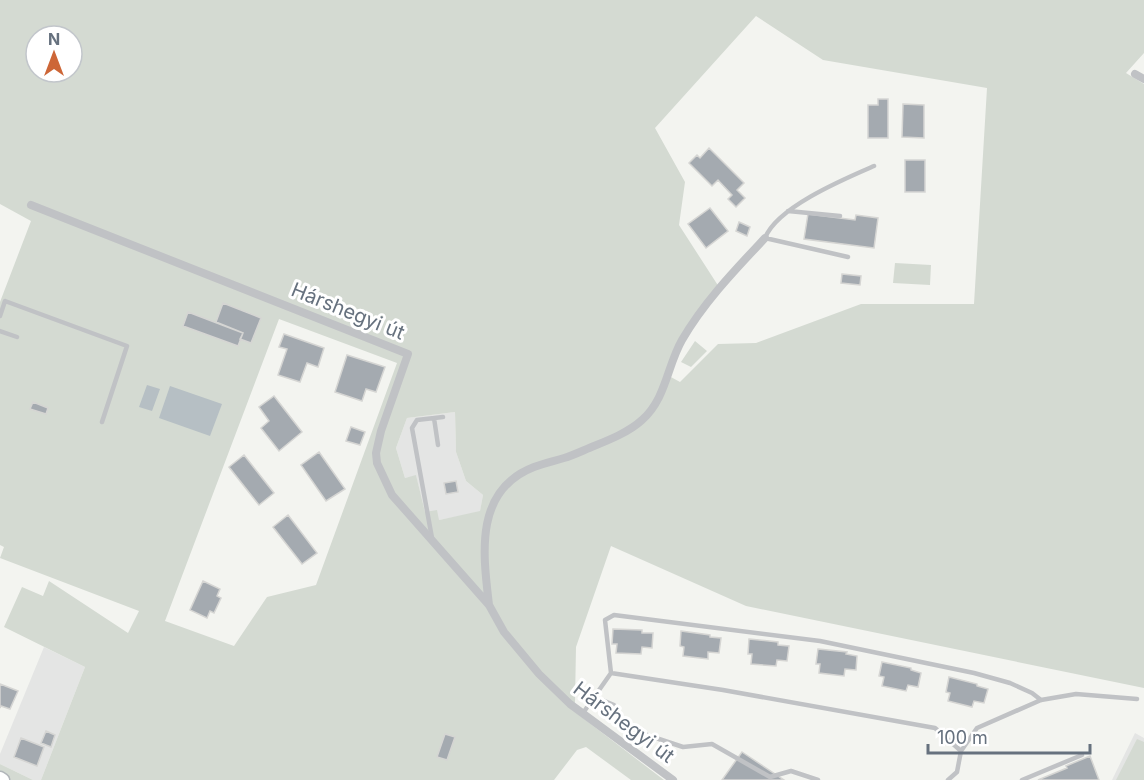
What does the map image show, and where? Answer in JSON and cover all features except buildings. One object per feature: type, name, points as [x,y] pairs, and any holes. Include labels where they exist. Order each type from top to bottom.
[{"type":"street","points":[[1135,74],[1144,79]]},
{"type":"street","name":"Hárshegyi út","points":[[31,205],[408,354],[381,431],[376,453],[377,463],[399,505],[489,605],[504,632],[538,674],[583,713],[673,780]]},
{"type":"street","name":"Hárshegyi út","points":[[489,605],[483,559],[485,534],[489,513],[506,484],[529,469],[566,458],[611,439],[642,420],[663,390],[681,341],[719,287],[765,238]]},
{"type":"lane","points":[[848,257],[765,238],[767,230],[788,211],[842,180],[874,166]]},
{"type":"lane","points":[[788,211],[840,216]]},
{"type":"lane","points":[[0,316],[5,301],[127,346],[102,422]]},
{"type":"lane","points":[[0,331],[17,337]]},
{"type":"lane","points":[[432,540],[412,428],[417,420],[443,417]]},
{"type":"lane","points":[[434,418],[438,445]]},
{"type":"lane","points":[[583,713],[611,673],[605,620],[614,615],[820,641],[974,673],[1010,683],[1032,693],[1041,700]]},
{"type":"lane","points":[[611,673],[735,692],[935,728],[960,751]]},
{"type":"lane","points":[[948,780],[957,772],[960,751],[977,728],[1041,700],[1076,694],[1137,699]]},
{"type":"lane","points":[[595,697],[614,705],[623,727],[683,747],[712,744],[770,777],[791,771],[818,780]]},
{"type":"lane","points":[[1023,780],[1082,755]]},
{"type":"shaded area","points":[[0,0],[1144,0],[1144,53],[1126,73],[1144,84],[1144,688],[746,606],[611,546],[576,647],[575,702],[571,709],[664,780],[631,780],[586,747],[577,750],[554,780],[41,780],[85,667],[4,627],[22,587],[43,596],[49,581],[128,633],[139,611],[0,558],[4,547],[0,545],[0,302],[31,221],[0,204]],"holes":[[[756,16],[823,60],[987,88],[974,304],[861,304],[756,343],[718,344],[680,382],[669,376],[681,341],[719,287],[679,225],[685,182],[655,128]],[[279,319],[397,363],[316,585],[267,597],[234,646],[165,621]],[[455,412],[456,452],[466,481],[483,495],[480,511],[439,520],[437,510],[425,512],[416,475],[405,478],[396,448],[407,418]]]},
{"type":"shaded area","points":[[895,263],[931,265],[930,285],[893,283]]},
{"type":"shaded area","points":[[695,341],[707,351],[691,367],[681,362]]},
{"type":"shaded area","points":[[147,385],[160,389],[152,411],[139,407]]},
{"type":"shaded area","points":[[170,386],[222,404],[210,436],[159,418]]},
{"type":"shaded area","points":[[455,412],[456,452],[466,481],[483,495],[480,512],[439,520],[425,513],[416,476],[405,478],[396,448],[407,418]]},
{"type":"shaded area","points":[[44,647],[85,667],[41,780],[33,780],[0,764],[0,754]]},
{"type":"shaded area","points":[[1135,733],[1144,738],[1144,780],[1112,780]]},
{"type":"shaded area","points":[[1137,739],[1144,742],[1144,780],[1116,780]]},
{"type":"shaded area","points":[[0,764],[33,780],[0,780]]}]
